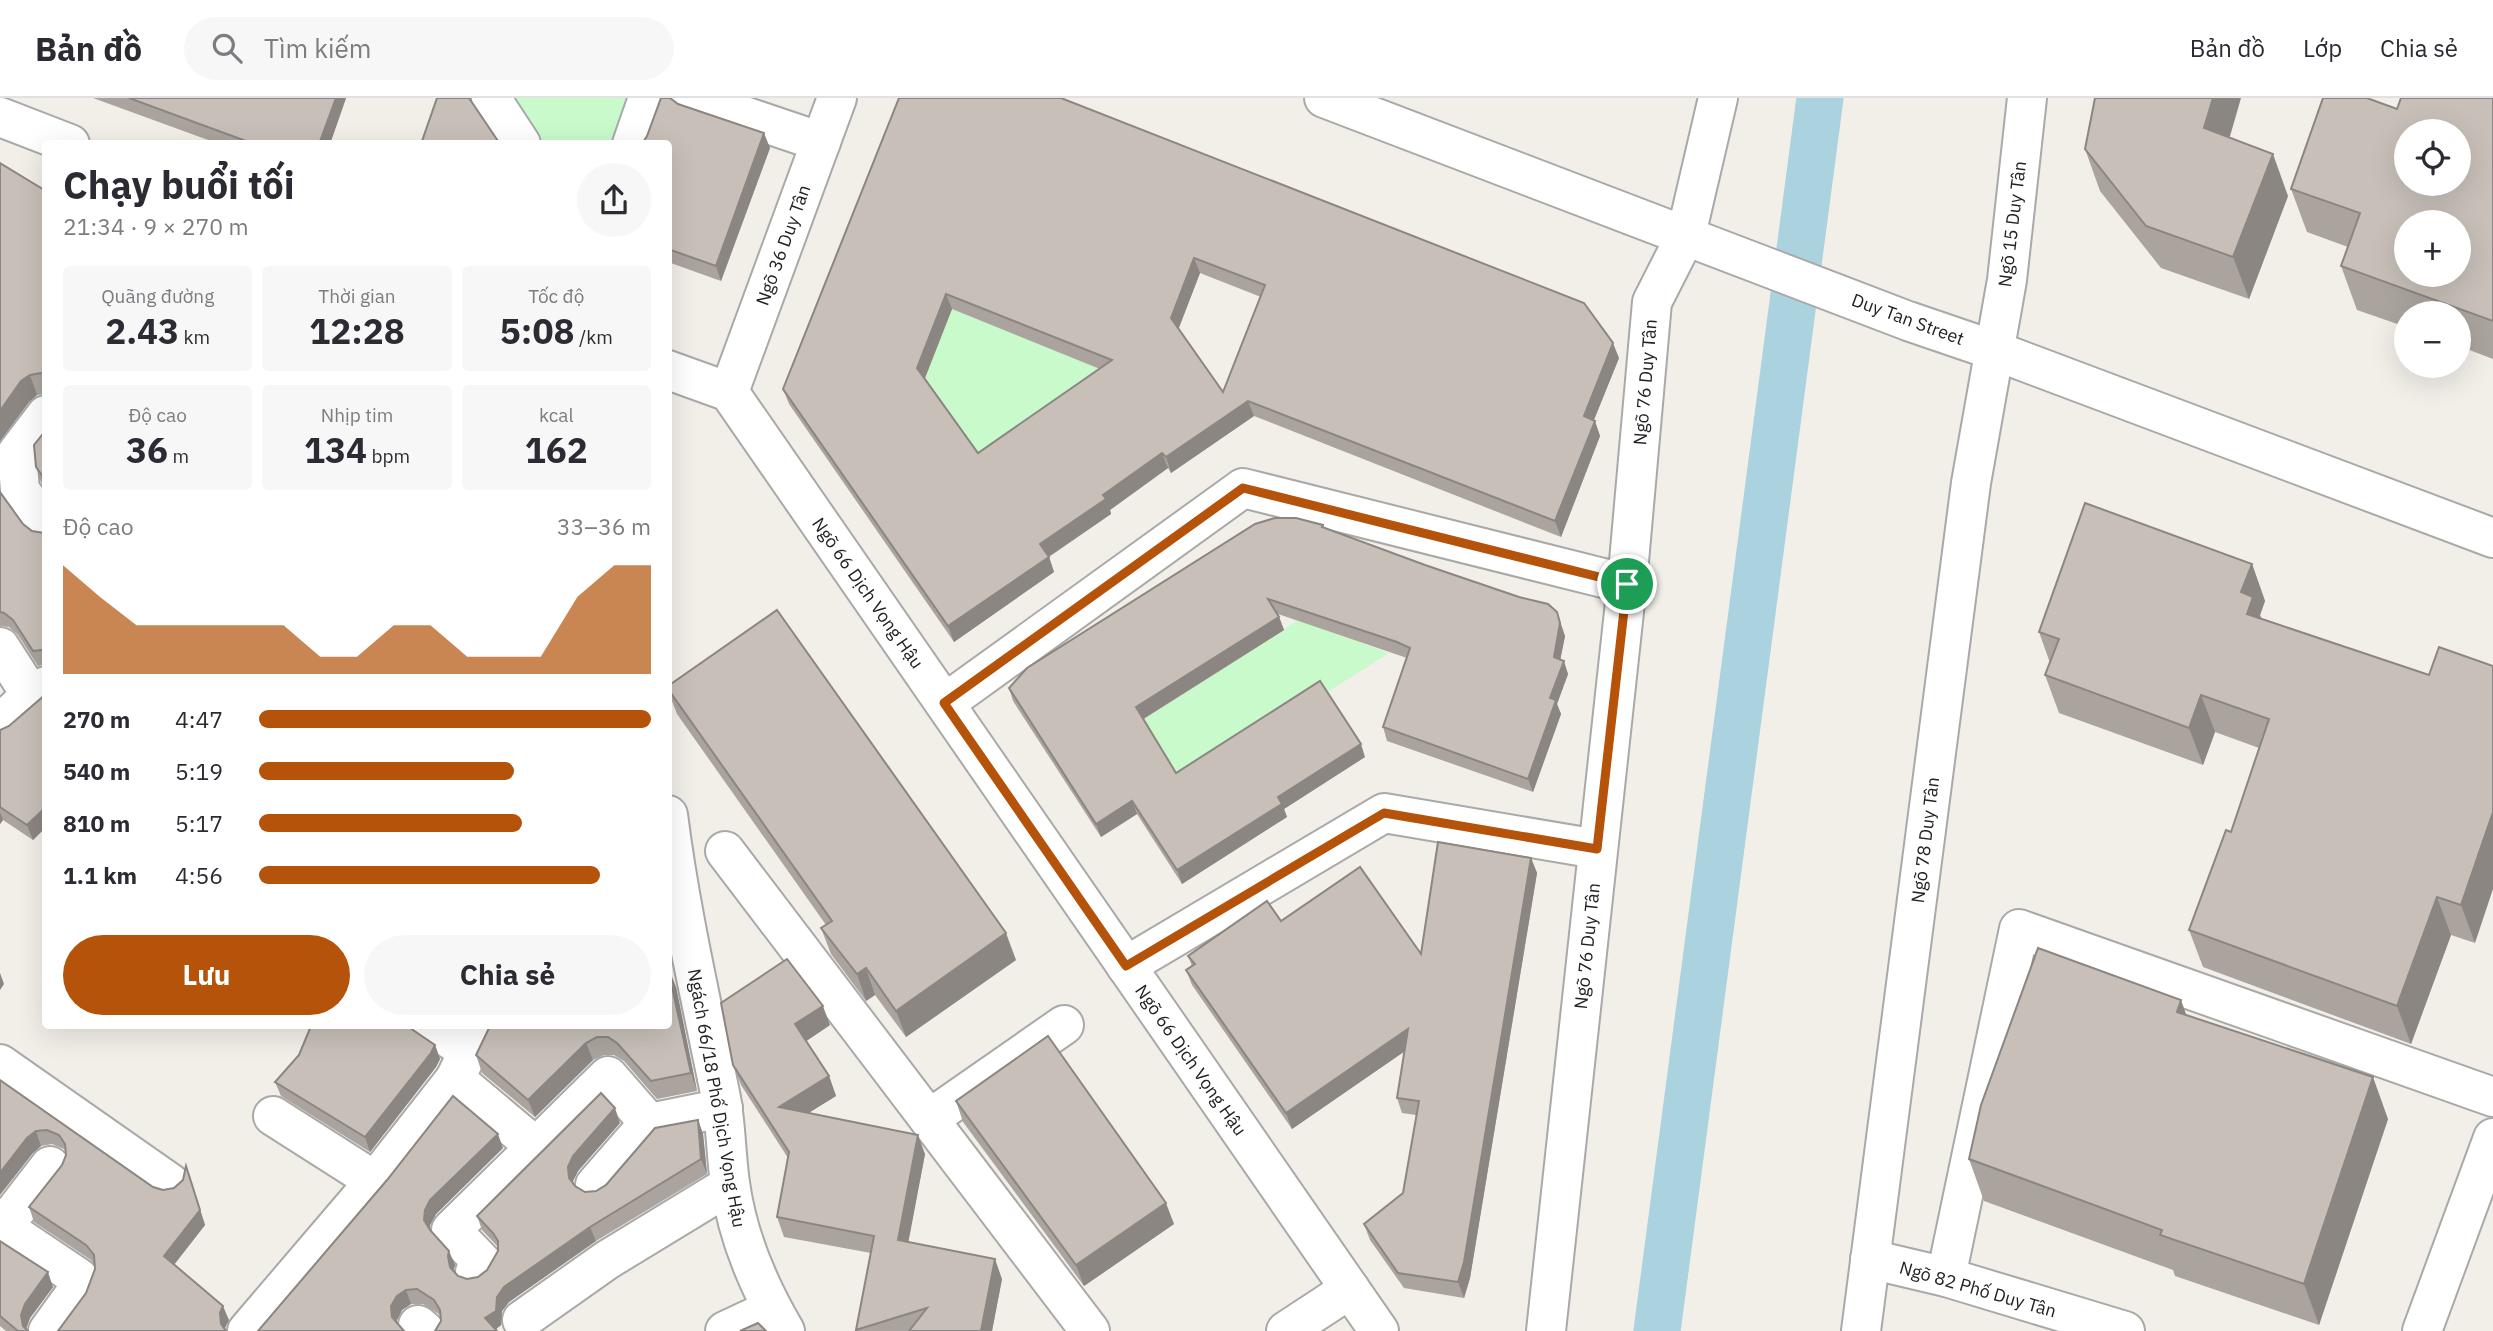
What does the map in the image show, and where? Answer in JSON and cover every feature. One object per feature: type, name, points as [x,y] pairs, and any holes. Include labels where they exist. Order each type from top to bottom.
[{"type":"street","points":[[491,98],[518,140]]},
{"type":"street","points":[[633,140],[648,98]]},
{"type":"street","points":[[691,98],[821,142]]},
{"type":"street","name":"Ngõ 36 Duy Tân","points":[[729,392],[837,98]]},
{"type":"street","name":"Duy Tan Street","points":[[1324,98],[1909,321],[2493,538]]},
{"type":"street","name":"Ngõ 76 Duy Tân","points":[[1543,1327],[1627,584],[1652,302],[1686,235],[1718,98]]},
{"type":"street","name":"Ngõ 15 Duy Tân","points":[[1993,350],[2007,280],[2027,98]]},
{"type":"street","points":[[0,117],[60,140]]},
{"type":"street","name":"Ngõ 78 Duy Tân","points":[[1861,1331],[1970,497],[1993,350]]},
{"type":"street","points":[[672,371],[729,392]]},
{"type":"street","name":"Ngõ 66 Dịch Vọng Hậu","points":[[729,392],[1379,1331]]},
{"type":"street","points":[[42,420],[17,453],[20,490],[42,520]]},
{"type":"street","points":[[944,703],[1243,488],[1627,584]]},
{"type":"street","points":[[0,647],[38,690],[0,724]]},
{"type":"street","points":[[1126,966],[1384,813],[1597,849]]},
{"type":"street","points":[[725,851],[1090,1331]]},
{"type":"street","name":"Ngách 66/18 Phố Dịch Vọng Hậu","points":[[672,867],[723,1108],[730,1185],[744,1250],[779,1320]]},
{"type":"street","points":[[1945,1277],[2019,929],[2493,1097]]},
{"type":"street","points":[[929,1119],[1064,1025]]},
{"type":"street","points":[[434,1029],[468,1052],[536,1147]]},
{"type":"street","points":[[247,1331],[375,1181],[468,1052]]},
{"type":"street","points":[[0,1064],[170,1183]]},
{"type":"street","points":[[475,1272],[482,1262],[451,1230],[608,1076],[649,1123]]},
{"type":"street","points":[[596,1185],[649,1123],[723,1108]]},
{"type":"street","points":[[273,1116],[375,1181]]},
{"type":"street","points":[[2422,1331],[2493,1138]]},
{"type":"street","points":[[48,1331],[74,1295],[79,1278],[1,1226],[50,1166]]},
{"type":"street","points":[[522,1320],[607,1260],[730,1185]]},
{"type":"street","name":"Ngõ 82 Phố Duy Tân","points":[[1870,1259],[1945,1277],[2125,1331]]},
{"type":"street","points":[[1286,1331],[1350,1289]]},
{"type":"street","points":[[725,1331],[779,1320]]},
{"type":"green space","points":[[497,98],[641,98],[625,140],[525,140]]},
{"type":"green space","points":[[952,309],[1118,375],[983,468],[923,383]]},
{"type":"green space","points":[[1298,620],[1389,653],[1181,785],[1140,722]]},
{"type":"building","points":[[129,98],[336,98],[320,140],[243,140]]},
{"type":"building","points":[[437,98],[469,98],[497,140],[422,140]]},
{"type":"building","points":[[661,98],[670,98],[678,104],[764,133],[716,266],[672,250],[672,140],[644,140]]},
{"type":"building","points":[[899,98],[1061,98],[1584,303],[1613,343],[1584,416],[1595,421],[1555,521],[1248,401],[1166,457],[1162,453],[1103,495],[1106,499],[1040,544],[1049,557],[948,626],[783,389]],"holes":[[[1194,258],[1265,285],[1223,392],[1171,318]],[[946,294],[1112,360],[978,453],[917,368]]]},
{"type":"building","points":[[2095,98],[2213,98],[2204,128],[2273,154],[2233,257],[2146,226],[2085,149]]},
{"type":"building","points":[[2323,98],[2367,98],[2397,109],[2401,98],[2493,98],[2493,321],[2471,313],[2471,301],[2438,301],[2399,287],[2471,287],[2471,210],[2394,210],[2394,285],[2341,266],[2360,213],[2291,189]]},
{"type":"building","points":[[0,163],[42,189],[42,373],[30,375],[21,381],[0,411]]},
{"type":"building","points":[[42,435],[42,475],[36,467],[34,445]]},
{"type":"building","points":[[0,492],[23,524],[32,531],[42,533],[42,650],[33,651],[13,620],[0,612]]},
{"type":"building","points":[[2085,503],[2252,564],[2241,592],[2253,597],[2247,614],[2429,675],[2439,647],[2493,666],[2493,812],[2461,905],[2437,897],[2397,1006],[2189,930],[2226,830],[2231,832],[2269,719],[2201,695],[2189,728],[2045,675],[2059,639],[2039,632]]},
{"type":"building","points":[[1275,518],[1296,518],[1323,525],[1322,527],[1425,565],[1548,604],[1557,612],[1560,623],[1554,657],[1564,661],[1550,698],[1556,700],[1528,779],[1383,727],[1410,648],[1268,599],[1279,617],[1136,707],[1176,773],[1320,681],[1361,744],[1278,797],[1282,804],[1177,870],[1132,801],[1096,824],[1009,688],[1027,668],[1255,524]]},
{"type":"building","points":[[777,610],[1006,933],[896,1011],[866,968],[857,974],[821,928],[832,921],[672,695],[672,683]]},
{"type":"building","points":[[42,697],[42,811],[27,825],[0,807],[0,730],[9,726]]},
{"type":"building","points":[[1438,842],[1531,858],[1464,1262],[1458,1282],[1398,1273],[1364,1224],[1403,1193],[1419,1101],[1397,1098],[1408,1029],[1286,1113],[1186,970],[1195,964],[1188,956],[1267,901],[1281,921],[1360,867],[1421,954]]},
{"type":"building","points":[[2038,948],[2181,1000],[2177,1012],[2373,1077],[2304,1284],[2160,1235],[2162,1230],[1969,1159],[1981,1105]]},
{"type":"building","points":[[787,959],[823,1006],[795,1024],[829,1076],[779,1107],[918,1135],[898,1240],[995,1259],[981,1331],[909,1331],[927,1308],[856,1330],[874,1236],[777,1217],[789,1152],[733,1065],[721,1003]]},
{"type":"building","points":[[672,987],[691,1073],[651,1081],[617,1043],[608,1037],[597,1037],[586,1043],[528,1100],[476,1055],[489,1029],[672,1029]]},
{"type":"building","points":[[310,1029],[412,1029],[435,1045],[365,1137],[275,1082],[299,1055]]},
{"type":"building","points":[[1048,1036],[1166,1203],[1076,1265],[956,1101]]},
{"type":"building","points":[[0,1080],[153,1187],[163,1190],[174,1188],[183,1180],[186,1166],[200,1210],[164,1256],[223,1306],[220,1313],[221,1324],[226,1331],[58,1331],[86,1293],[95,1269],[94,1255],[86,1245],[29,1207],[62,1165],[66,1155],[65,1144],[59,1135],[47,1130],[36,1131],[27,1138],[0,1173]]},
{"type":"building","points":[[601,1093],[615,1108],[573,1156],[568,1167],[569,1178],[575,1186],[585,1192],[596,1191],[606,1185],[655,1128],[698,1120],[701,1159],[590,1227],[504,1287],[497,1297],[496,1311],[485,1318],[497,1331],[435,1331],[441,1321],[440,1310],[434,1300],[417,1289],[406,1290],[397,1296],[391,1306],[392,1317],[404,1331],[258,1331],[387,1180],[453,1096],[498,1134],[430,1200],[425,1210],[424,1220],[449,1251],[450,1267],[458,1276],[467,1279],[478,1277],[487,1270],[498,1251],[498,1241],[477,1216]]},
{"type":"building","points":[[0,1241],[48,1272],[25,1304],[21,1315],[23,1326],[28,1331],[18,1331],[0,1316]]},
{"type":"building","points":[[758,1323],[766,1331],[740,1331]]},
{"type":"waterway","points":[[1657,1331],[1820,98]]},
{"type":"route","points":[[1243,488],[1627,584],[1597,849],[1384,813],[1126,966],[944,703],[1243,488]]}]
